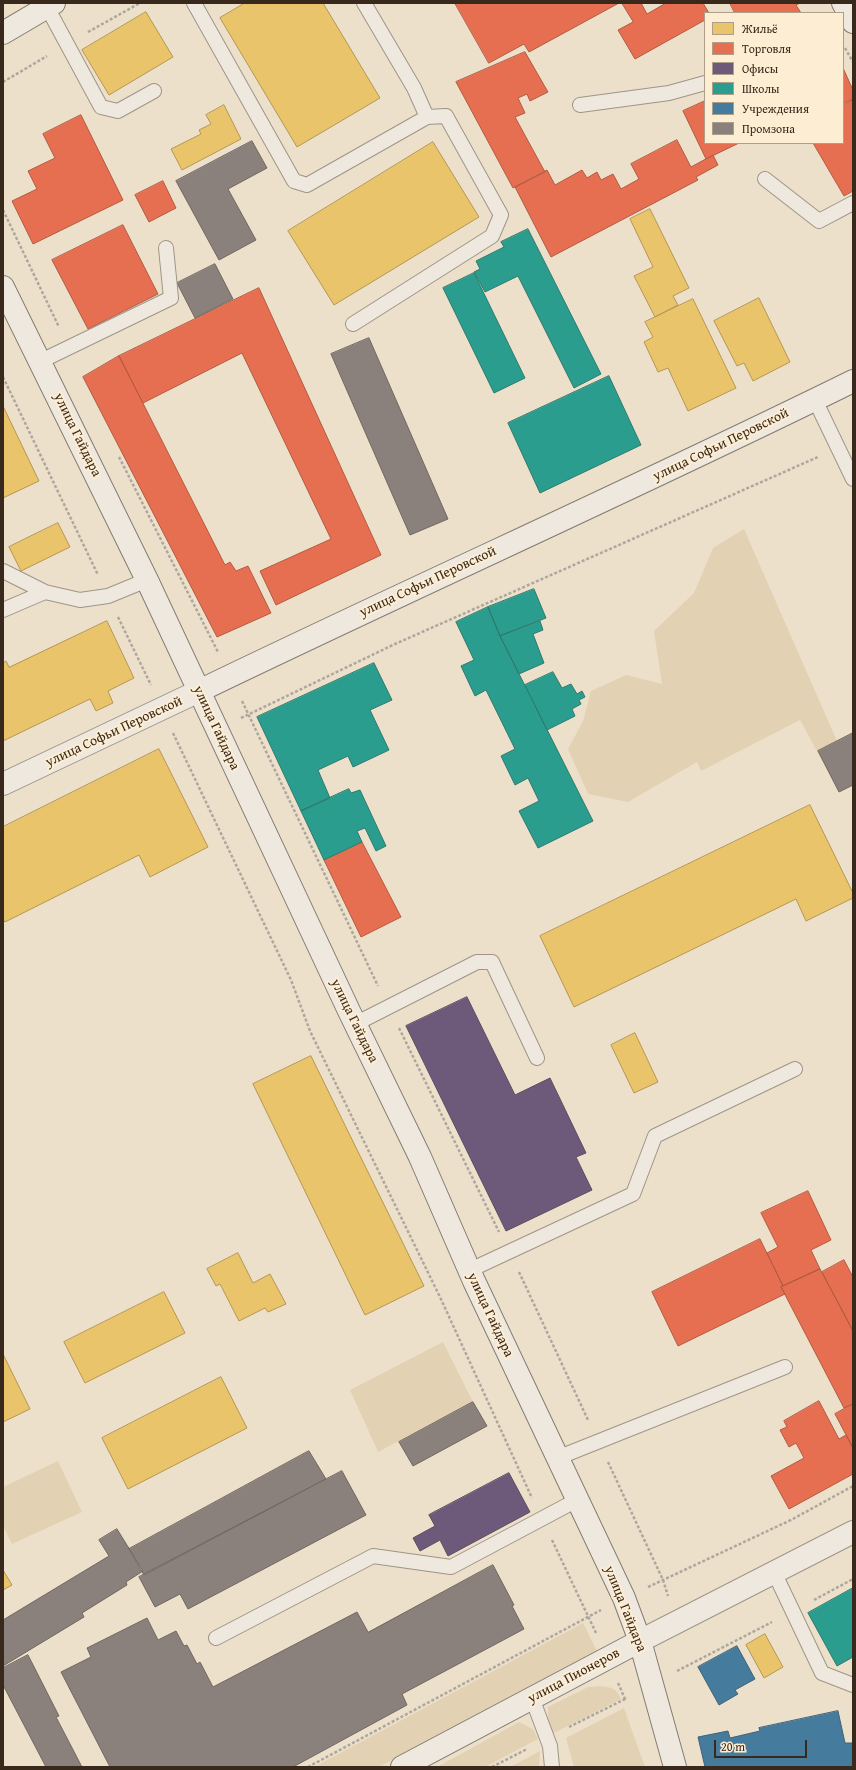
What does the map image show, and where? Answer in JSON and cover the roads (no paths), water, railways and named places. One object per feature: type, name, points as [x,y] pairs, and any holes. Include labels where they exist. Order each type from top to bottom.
[{"type":"street","points":[[3,33],[50,5]]},
{"type":"street","name":"улица Гайдара","points":[[3,287],[41,361],[147,580],[355,1024],[420,1157],[470,1270],[624,1598],[640,1641],[675,1767]]},
{"type":"street","name":"улица Софьи Перовской","points":[[3,784],[385,602],[726,444],[853,381]]},
{"type":"street","name":"улица Пионеров","points":[[402,1767],[607,1658],[853,1532]]},
{"type":"lane","points":[[194,3],[294,181],[307,185],[427,117],[446,116],[501,215],[492,236],[353,324]]},
{"type":"lane","points":[[364,3],[414,88],[427,117]]},
{"type":"lane","points":[[50,5],[100,107],[118,112],[154,91]]},
{"type":"lane","points":[[580,105],[669,93],[704,82]]},
{"type":"lane","points":[[765,179],[819,221],[853,204]]},
{"type":"lane","points":[[41,361],[171,298],[166,248]]},
{"type":"lane","points":[[815,400],[853,479]]},
{"type":"lane","points":[[3,571],[45,592],[80,600],[108,596],[147,580]]},
{"type":"lane","points":[[3,610],[45,592]]},
{"type":"lane","points":[[355,1024],[389,1008],[476,962],[492,962],[537,1058]]},
{"type":"lane","points":[[470,1270],[510,1253],[632,1194],[656,1136],[795,1069]]},
{"type":"lane","points":[[557,1458],[785,1366]]},
{"type":"lane","points":[[216,1638],[373,1556],[451,1567],[577,1500]]},
{"type":"lane","points":[[774,1572],[822,1673],[853,1685]]},
{"type":"lane","points":[[532,1698],[550,1746],[552,1767]]}]
